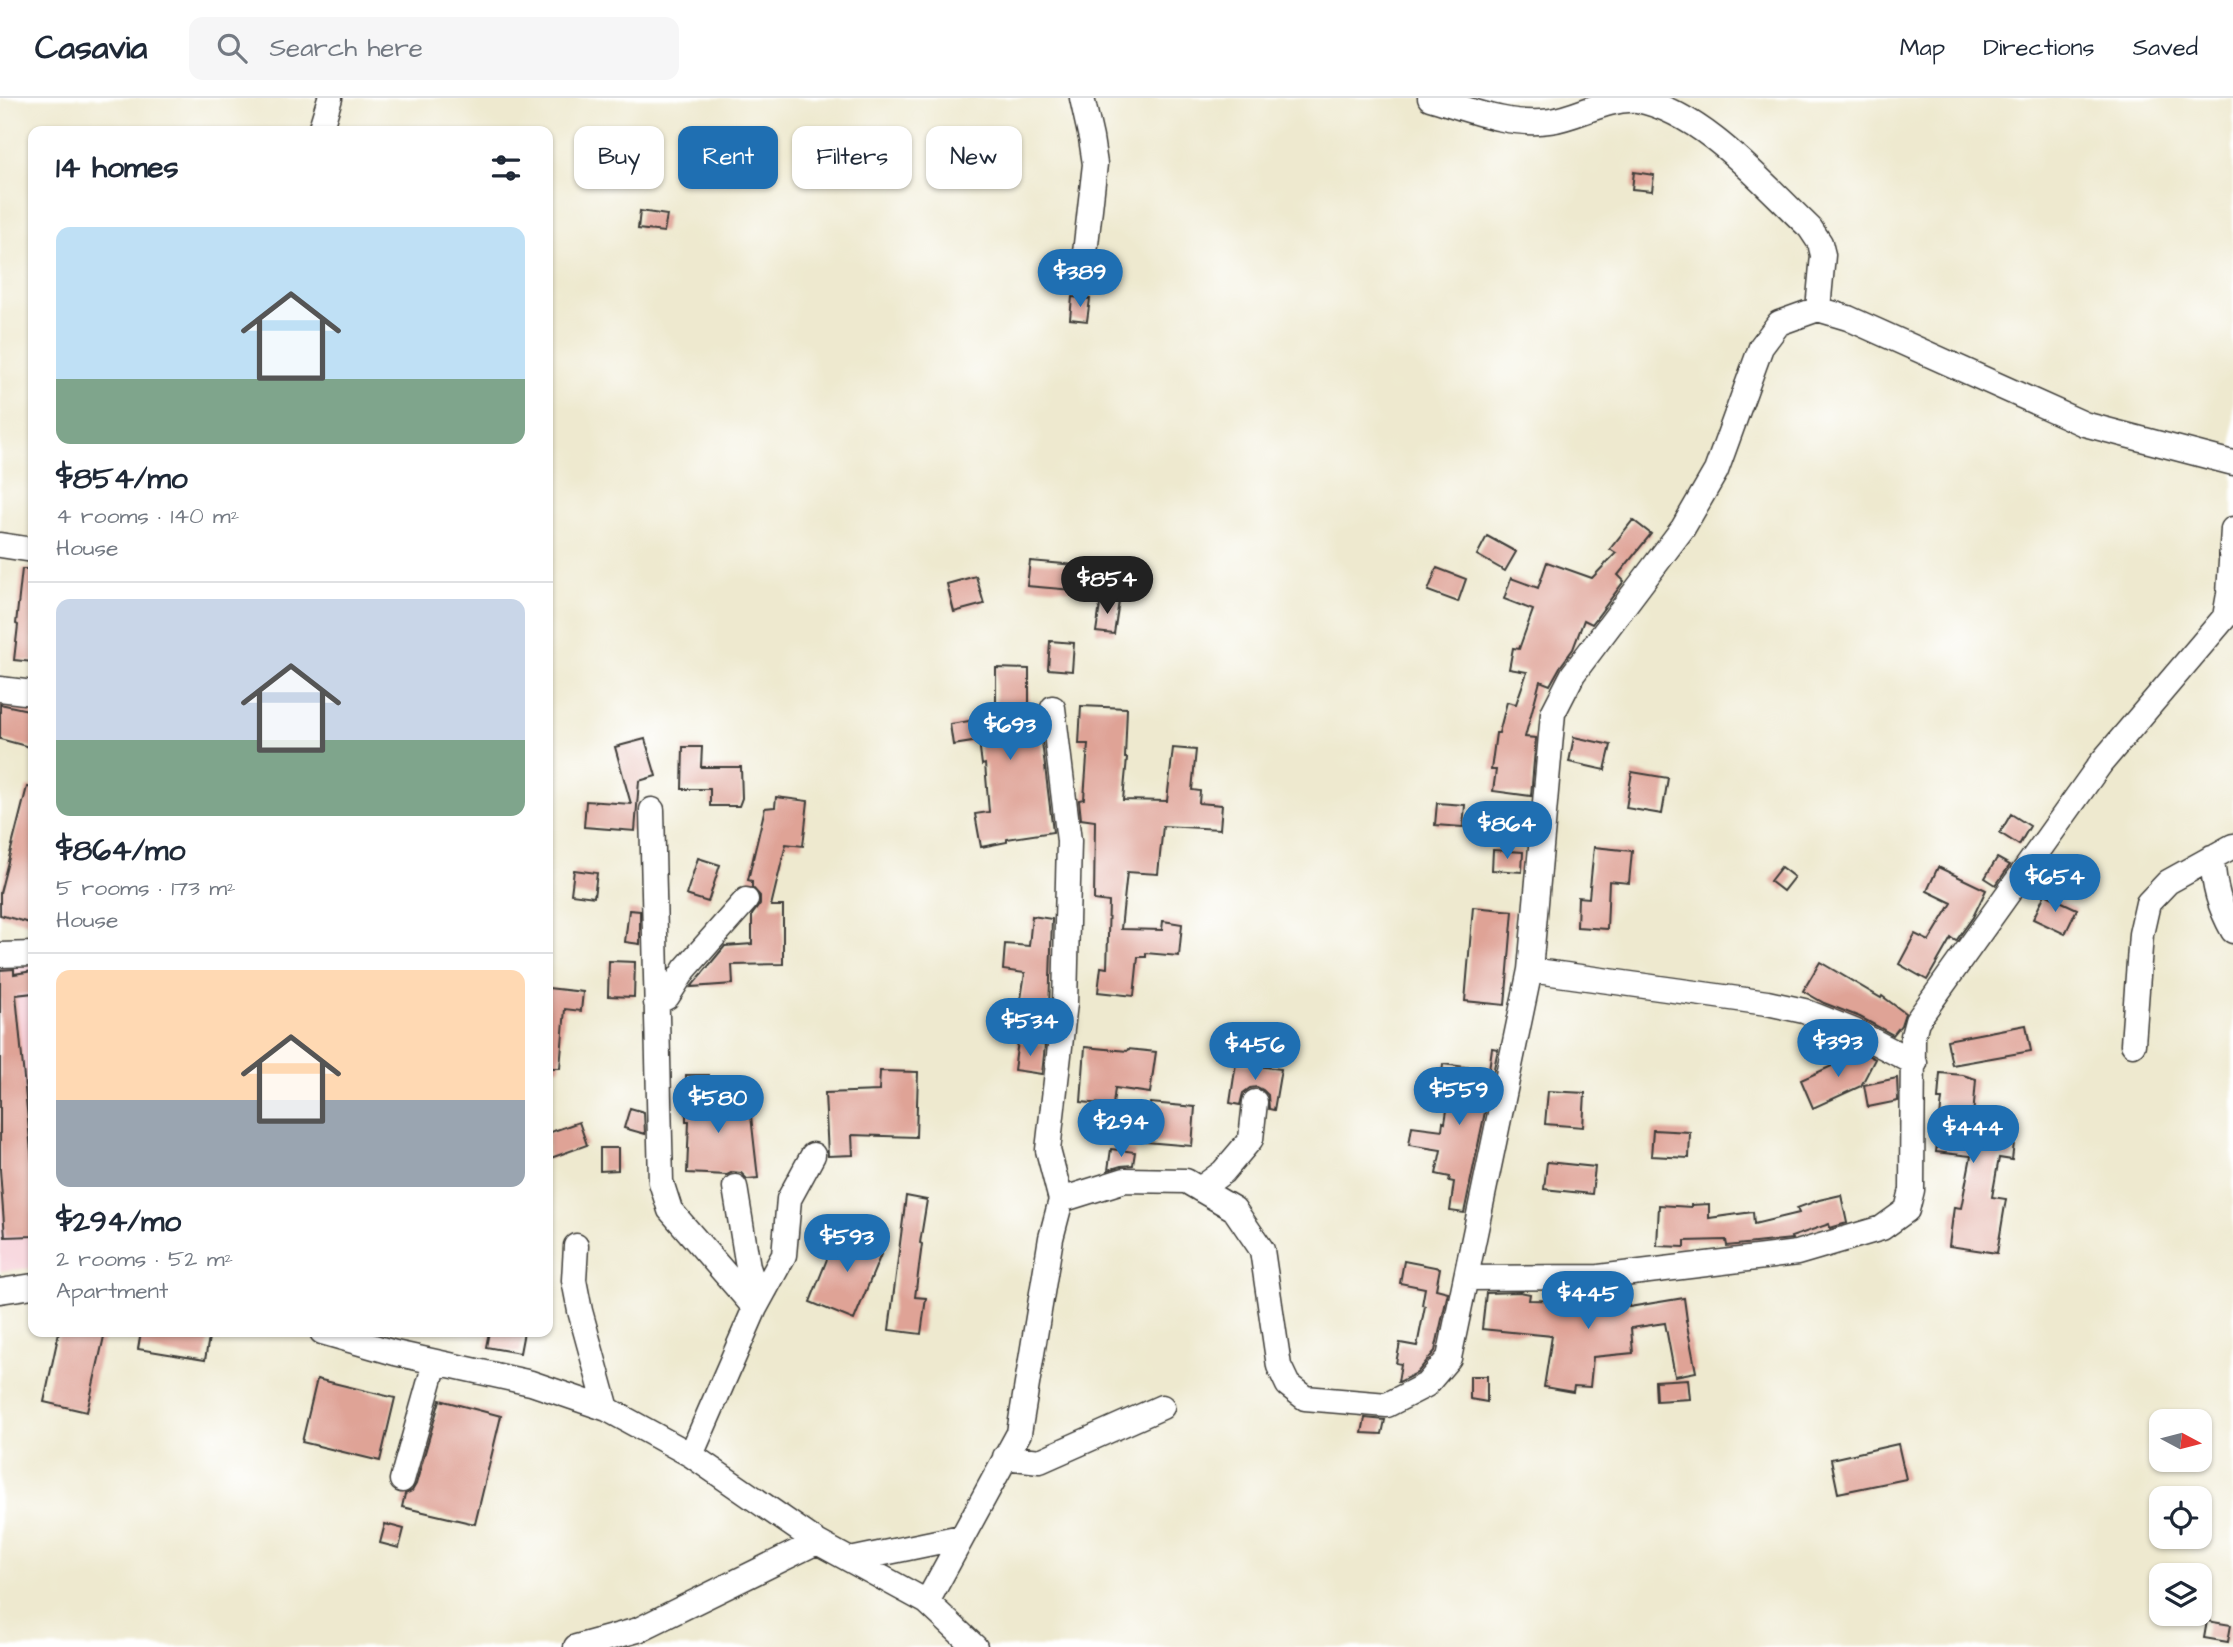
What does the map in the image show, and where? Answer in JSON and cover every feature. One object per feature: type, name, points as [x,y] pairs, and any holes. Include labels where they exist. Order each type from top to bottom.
[{"type":"street","points":[[322,126],[330,98]]},
{"type":"street","points":[[1082,98],[1095,164],[1083,271]]},
{"type":"street","points":[[1430,98],[1529,123],[1552,121],[1615,100],[1635,100],[1684,118],[1713,137],[1810,228],[1820,243],[1823,255],[1818,309]]},
{"type":"street","points":[[1061,1200],[1125,1180],[1186,1181],[1234,1209],[1262,1250],[1279,1366],[1288,1385],[1305,1398],[1387,1405],[1426,1385],[1448,1358],[1530,970],[1553,713],[1573,674],[1684,528],[1716,471],[1760,347],[1779,323],[1818,309],[1848,318],[2084,424],[2233,463]]},
{"type":"street","points":[[1466,1279],[1599,1277],[1797,1253],[1882,1228],[1907,1210],[1912,1190],[1913,1036],[1917,1021],[2101,763],[2225,617],[2233,528]]},
{"type":"street","points":[[0,545],[28,549]]},
{"type":"street","points":[[0,689],[28,692]]},
{"type":"street","points":[[927,1602],[1019,1433],[1051,1238],[1061,1200],[1048,1150],[1065,1003],[1069,841],[1053,708]]},
{"type":"street","points":[[652,810],[661,1182],[670,1210],[760,1299]]},
{"type":"street","points":[[2222,852],[2213,886],[2223,914],[2233,931]]},
{"type":"street","points":[[2133,1044],[2141,934],[2148,903],[2168,882],[2222,852]]},
{"type":"street","points":[[656,1003],[667,997],[685,969],[746,900]]},
{"type":"street","points":[[0,955],[28,954]]},
{"type":"street","points":[[1530,970],[1767,1003],[1804,1011],[1854,1031],[1914,1063]]},
{"type":"street","points":[[1200,1189],[1223,1172],[1251,1139],[1255,1102]]},
{"type":"street","points":[[691,1455],[760,1299],[784,1255],[789,1199],[813,1155]]},
{"type":"street","points":[[735,1187],[748,1267],[760,1299]]},
{"type":"street","points":[[576,1247],[574,1280],[579,1311],[607,1409]]},
{"type":"street","points":[[0,1291],[28,1287]]},
{"type":"street","points":[[340,1337],[435,1363],[531,1383],[607,1409],[691,1455],[817,1542],[927,1602],[975,1647]]},
{"type":"street","points":[[402,1480],[435,1363]]},
{"type":"street","points":[[1006,1457],[1040,1461],[1162,1407]]},
{"type":"street","points":[[850,1560],[961,1537]]},
{"type":"street","points":[[576,1647],[638,1630],[817,1542]]},
{"type":"shaded area","points":[[28,963],[28,1268],[0,1271],[0,966]]},
{"type":"building","points":[[1634,172],[1654,175],[1652,191],[1632,189]]},
{"type":"building","points":[[640,211],[667,215],[664,232],[638,229]]},
{"type":"building","points":[[1072,297],[1090,299],[1087,321],[1070,319]]},
{"type":"building","points":[[1633,520],[1651,534],[1618,575],[1624,581],[1592,624],[1584,620],[1573,649],[1550,685],[1540,681],[1525,737],[1536,738],[1531,796],[1493,791],[1496,770],[1491,770],[1496,733],[1499,733],[1507,702],[1516,704],[1527,672],[1509,669],[1513,648],[1519,649],[1533,610],[1504,599],[1511,578],[1538,588],[1547,562],[1592,578],[1616,553],[1610,549]]},
{"type":"building","points":[[1487,536],[1516,552],[1505,571],[1477,555]]},
{"type":"building","points":[[1030,561],[1075,565],[1073,590],[1027,586]]},
{"type":"building","points":[[1437,568],[1466,579],[1458,602],[1428,591]]},
{"type":"building","points":[[22,569],[28,569],[28,661],[14,660]]},
{"type":"building","points":[[976,576],[984,604],[954,612],[947,584]]},
{"type":"building","points":[[1101,598],[1119,601],[1114,634],[1096,632]]},
{"type":"building","points":[[1050,641],[1074,643],[1072,671],[1048,669]]},
{"type":"building","points":[[996,668],[1029,669],[1029,708],[1037,707],[1053,832],[1007,839],[1007,842],[981,847],[975,814],[989,812],[985,764],[982,765],[979,741],[953,745],[950,724],[982,719],[981,707],[996,705]]},
{"type":"building","points":[[0,704],[28,710],[28,747],[0,739]]},
{"type":"building","points":[[1081,706],[1127,708],[1127,758],[1123,800],[1167,801],[1173,748],[1196,750],[1192,790],[1200,791],[1199,803],[1222,805],[1220,829],[1163,826],[1158,874],[1127,872],[1121,929],[1162,930],[1163,921],[1182,924],[1179,956],[1146,953],[1146,957],[1138,957],[1134,996],[1098,992],[1101,967],[1107,968],[1109,902],[1094,900],[1095,821],[1081,819],[1079,800],[1084,799],[1088,744],[1079,744]]},
{"type":"building","points":[[1574,737],[1611,745],[1605,770],[1569,762]]},
{"type":"building","points":[[645,739],[656,776],[639,781],[635,831],[584,827],[586,801],[631,804],[615,747]]},
{"type":"building","points":[[683,747],[702,747],[701,767],[741,767],[742,798],[739,806],[710,806],[710,789],[682,789]]},
{"type":"building","points":[[1632,772],[1668,778],[1662,814],[1626,808]]},
{"type":"building","points":[[28,787],[28,923],[0,915],[0,893]]},
{"type":"building","points":[[776,797],[808,801],[803,846],[786,844],[771,906],[783,906],[783,964],[732,965],[733,984],[691,987],[725,946],[752,944],[752,915],[760,904],[760,896],[752,887],[752,881],[748,880],[765,808],[775,807]]},
{"type":"building","points":[[1437,803],[1465,805],[1463,827],[1435,825]]},
{"type":"building","points":[[2011,814],[2030,826],[2019,845],[2000,833]]},
{"type":"building","points":[[1594,847],[1632,851],[1629,883],[1609,881],[1607,929],[1577,927],[1578,897],[1589,898]]},
{"type":"building","points":[[1493,850],[1523,852],[1522,872],[1492,870]]},
{"type":"building","points":[[698,858],[720,865],[708,902],[686,895]]},
{"type":"building","points":[[1997,858],[2010,865],[1996,885],[1985,878]]},
{"type":"building","points":[[1781,867],[1794,877],[1783,891],[1770,881]]},
{"type":"building","points":[[1938,867],[1986,890],[1973,917],[1956,941],[1951,938],[1927,980],[1899,964],[1915,934],[1929,941],[1952,903],[1927,891]]},
{"type":"building","points":[[574,870],[597,873],[594,897],[571,894]]},
{"type":"building","points":[[2045,894],[2077,909],[2065,934],[2033,919]]},
{"type":"building","points":[[1473,907],[1513,911],[1505,1005],[1465,1001]]},
{"type":"building","points":[[629,910],[640,911],[640,944],[625,942]]},
{"type":"building","points":[[1032,916],[1052,919],[1049,1009],[1020,1005],[1025,973],[1003,970],[1005,944],[1029,946]]},
{"type":"building","points":[[609,961],[635,962],[634,997],[608,996]]},
{"type":"building","points":[[1820,962],[1881,998],[1882,996],[1905,1013],[1901,1025],[1893,1035],[1803,991]]},
{"type":"building","points":[[14,969],[14,974],[28,972],[28,994],[16,995],[28,1120],[28,1236],[5,1237],[0,1170],[0,970]]},
{"type":"building","points":[[553,989],[583,992],[581,1011],[565,1009],[560,1068],[553,1068]]},
{"type":"building","points":[[2026,1025],[2031,1051],[1952,1065],[1947,1040]]},
{"type":"building","points":[[1018,1041],[1045,1045],[1042,1074],[1014,1070]]},
{"type":"building","points":[[1085,1047],[1156,1052],[1150,1093],[1115,1088],[1113,1105],[1081,1102]]},
{"type":"building","points":[[1492,1048],[1498,1049],[1464,1213],[1450,1211],[1454,1182],[1449,1181],[1450,1177],[1436,1174],[1441,1150],[1409,1145],[1412,1126],[1442,1130],[1451,1085],[1441,1084],[1443,1064],[1489,1070]]},
{"type":"building","points":[[1862,1052],[1875,1059],[1861,1086],[1813,1108],[1801,1080]]},
{"type":"building","points":[[1236,1063],[1281,1069],[1274,1110],[1269,1109],[1268,1095],[1257,1087],[1243,1093],[1240,1105],[1230,1103]]},
{"type":"building","points":[[880,1071],[918,1072],[916,1137],[852,1135],[853,1155],[828,1156],[825,1093],[879,1091]]},
{"type":"building","points":[[1940,1073],[1976,1079],[1972,1130],[2015,1134],[2012,1160],[1999,1158],[1992,1197],[2006,1199],[1997,1253],[1949,1246],[1954,1207],[1961,1208],[1971,1156],[1936,1152],[1942,1099],[1938,1099]]},
{"type":"building","points":[[686,1075],[709,1075],[709,1112],[750,1107],[758,1178],[747,1179],[741,1173],[733,1172],[727,1175],[687,1173],[689,1121],[686,1121]]},
{"type":"building","points":[[1897,1078],[1898,1101],[1868,1107],[1864,1085]]},
{"type":"building","points":[[1548,1091],[1585,1093],[1583,1127],[1545,1124]]},
{"type":"building","points":[[1150,1103],[1195,1107],[1192,1146],[1146,1142]]},
{"type":"building","points":[[630,1108],[644,1112],[645,1134],[624,1128]]},
{"type":"building","points":[[579,1122],[587,1145],[553,1157],[553,1131]]},
{"type":"building","points":[[1653,1130],[1690,1132],[1689,1158],[1651,1156]]},
{"type":"building","points":[[600,1148],[618,1148],[618,1170],[600,1171]]},
{"type":"building","points":[[1111,1149],[1135,1152],[1133,1165],[1108,1170]]},
{"type":"building","points":[[1547,1162],[1595,1167],[1592,1194],[1544,1189]]},
{"type":"building","points":[[1841,1195],[1847,1223],[1830,1228],[1829,1224],[1791,1237],[1792,1239],[1727,1246],[1726,1240],[1685,1241],[1685,1247],[1657,1246],[1659,1205],[1691,1207],[1709,1204],[1709,1218],[1753,1212],[1754,1224],[1799,1213],[1797,1208]]},
{"type":"building","points":[[906,1196],[927,1200],[915,1297],[926,1298],[921,1334],[889,1330]]},
{"type":"building","points":[[839,1229],[884,1247],[854,1320],[810,1302]]},
{"type":"building","points":[[1404,1261],[1440,1268],[1436,1289],[1448,1292],[1435,1351],[1417,1373],[1398,1382],[1401,1364],[1396,1363],[1400,1343],[1417,1346],[1425,1306],[1422,1305],[1425,1288],[1400,1283]]},
{"type":"building","points":[[1486,1293],[1530,1294],[1529,1300],[1573,1301],[1628,1296],[1629,1307],[1684,1298],[1696,1372],[1675,1376],[1665,1323],[1631,1328],[1633,1353],[1593,1357],[1590,1387],[1574,1386],[1573,1392],[1544,1387],[1552,1336],[1482,1329]]},
{"type":"building","points":[[58,1337],[104,1337],[87,1412],[44,1402]]},
{"type":"building","points":[[140,1337],[209,1337],[205,1360],[138,1349]]},
{"type":"building","points":[[488,1337],[523,1337],[520,1353],[486,1347]]},
{"type":"building","points":[[1470,1376],[1487,1376],[1487,1402],[1470,1399]]},
{"type":"building","points":[[317,1379],[395,1398],[380,1461],[302,1442]]},
{"type":"building","points":[[1688,1379],[1690,1399],[1656,1401],[1655,1381]]},
{"type":"building","points":[[440,1400],[501,1416],[475,1524],[402,1507],[405,1494],[412,1491],[416,1484]]},
{"type":"building","points":[[1365,1418],[1385,1420],[1382,1434],[1362,1433]]},
{"type":"building","points":[[1898,1444],[1906,1479],[1838,1493],[1831,1459]]},
{"type":"building","points":[[385,1524],[404,1529],[399,1548],[380,1543]]},
{"type":"building","points":[[2212,1622],[2231,1625],[2228,1642],[2204,1638],[2206,1626],[2212,1626]]}]
